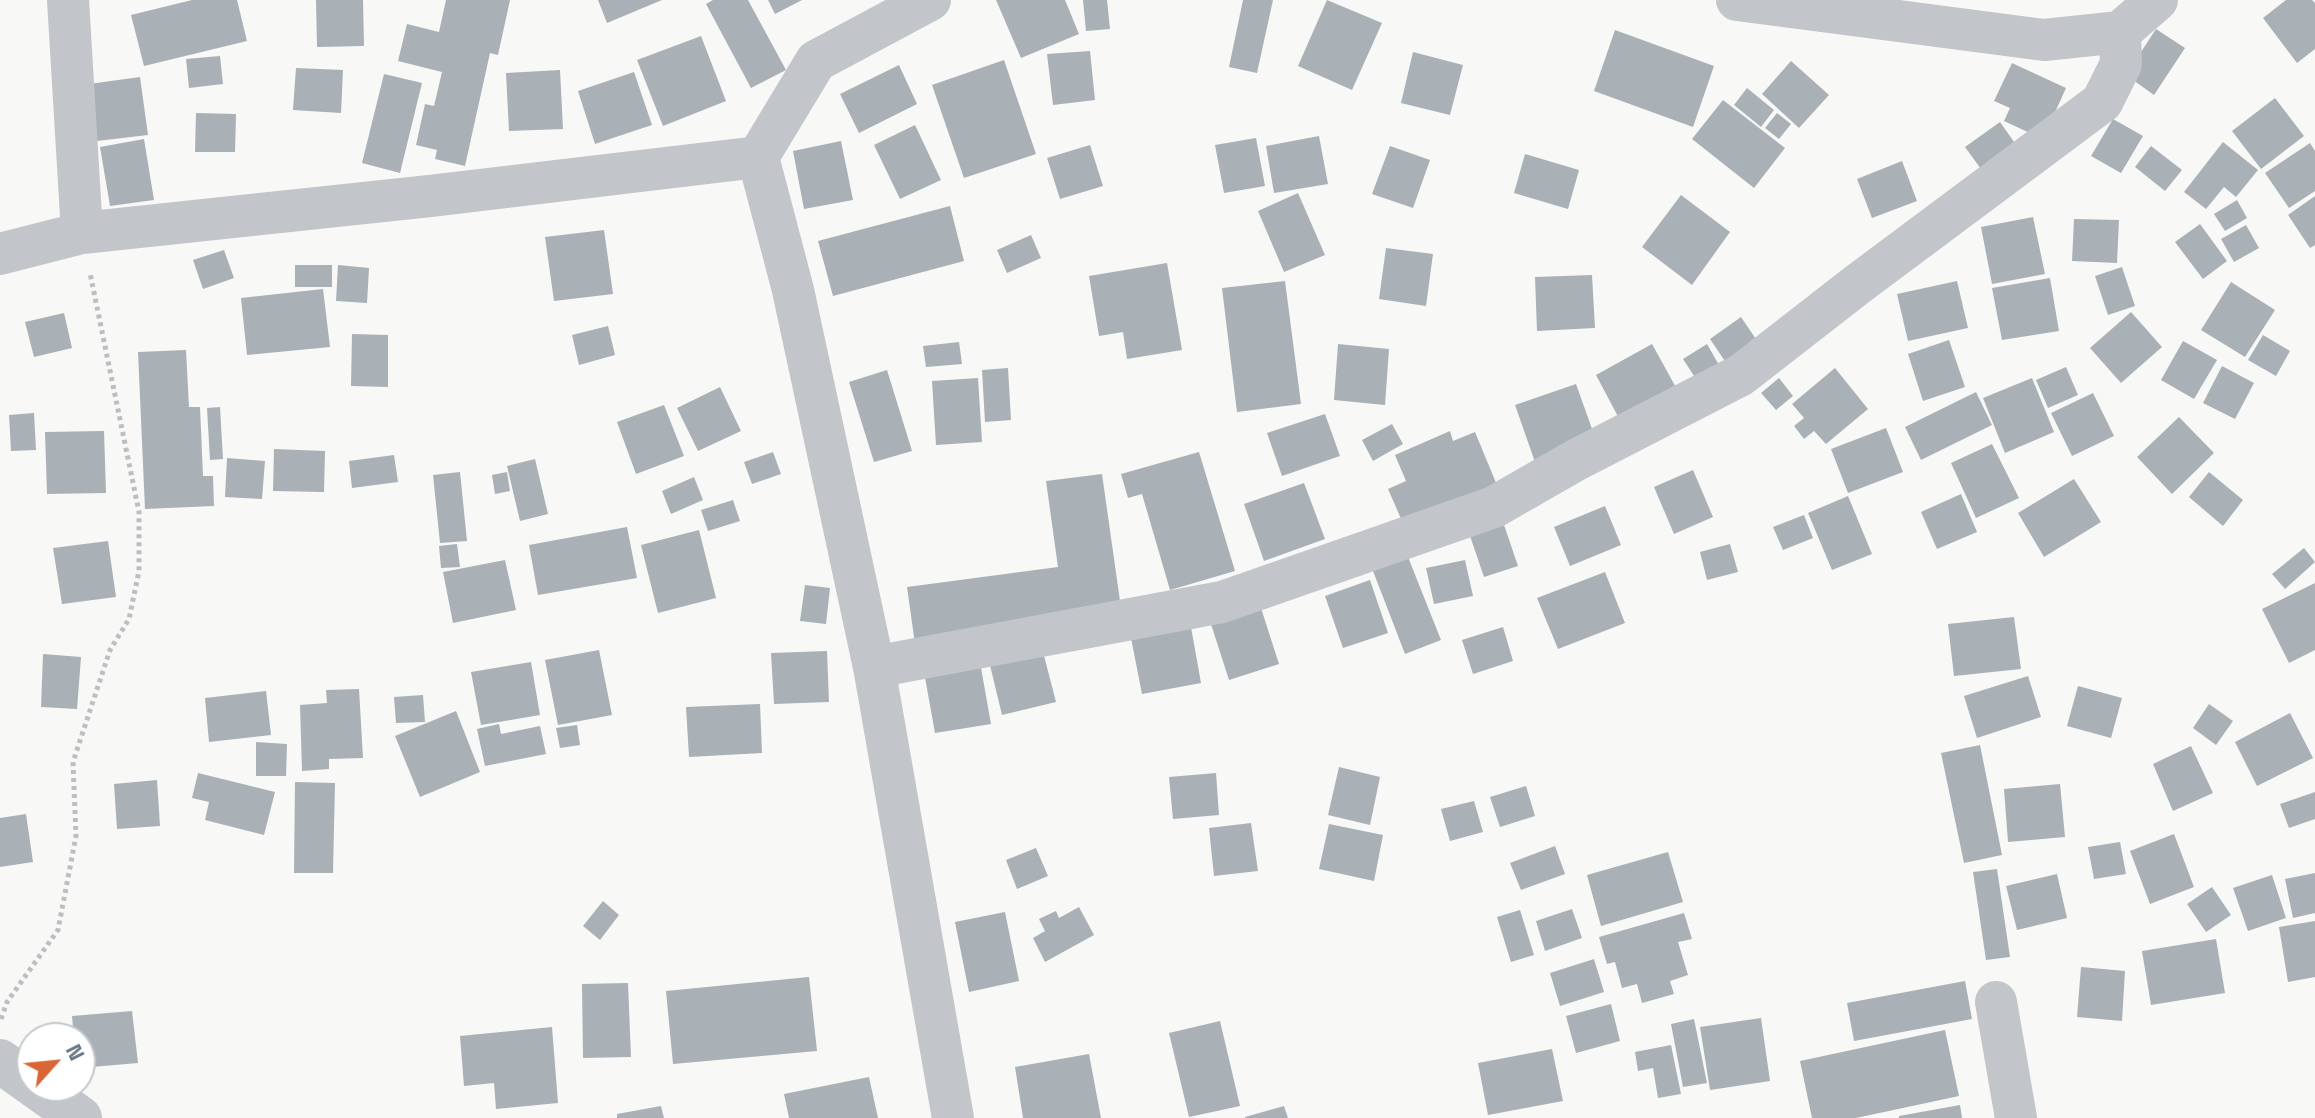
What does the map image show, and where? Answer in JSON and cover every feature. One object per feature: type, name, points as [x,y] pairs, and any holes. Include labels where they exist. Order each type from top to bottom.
[{"type":"street","points":[[68,0],[82,233]]},
{"type":"street","points":[[930,0],[816,61],[758,157],[793,290],[874,667],[953,1118]]},
{"type":"street","points":[[1737,0],[2044,40],[2120,32],[2157,0]]},
{"type":"street","points":[[874,667],[1222,602],[1494,507],[1576,460],[1741,375],[2102,102],[2121,64],[2120,32]]},
{"type":"street","points":[[0,254],[82,233],[758,157]]},
{"type":"street","points":[[1996,1002],[2016,1118]]},
{"type":"street","points":[[58,1102],[80,1118]]},
{"type":"path","points":[[0,1021],[7,1002],[58,930],[76,836],[73,762],[110,650],[129,619],[139,571],[139,512],[82,233]]},
{"type":"building","points":[[192,0],[237,0],[247,41],[144,66],[131,15]]},
{"type":"building","points":[[316,0],[363,0],[364,46],[317,47]]},
{"type":"building","points":[[446,0],[510,0],[498,55],[490,53],[465,166],[435,159],[437,150],[416,145],[425,104],[434,106],[442,72],[398,61],[407,24],[439,32]]},
{"type":"building","points":[[598,0],[662,0],[607,23]]},
{"type":"building","points":[[713,0],[748,0],[786,70],[751,88],[706,4]]},
{"type":"building","points":[[768,0],[802,0],[775,14]]},
{"type":"building","points":[[996,0],[1065,0],[1079,34],[1021,58]]},
{"type":"building","points":[[1083,0],[1107,0],[1110,29],[1086,31]]},
{"type":"building","points":[[1243,0],[1273,0],[1257,73],[1229,67]]},
{"type":"building","points":[[1327,0],[1382,23],[1352,90],[1298,66]]},
{"type":"building","points":[[2286,0],[2312,0],[2315,3],[2315,49],[2297,63],[2263,18]]},
{"type":"building","points":[[2156,29],[2185,48],[2154,95],[2126,75]]},
{"type":"building","points":[[1615,30],[1714,66],[1693,127],[1594,91]]},
{"type":"building","points":[[701,36],[726,101],[663,126],[637,60]]},
{"type":"building","points":[[1090,51],[1095,100],[1053,105],[1047,54]]},
{"type":"building","points":[[1413,52],[1463,65],[1450,115],[1401,103]]},
{"type":"building","points":[[220,56],[223,84],[189,88],[186,59]]},
{"type":"building","points":[[1004,60],[1036,154],[964,178],[932,85]]},
{"type":"building","points":[[1791,61],[1829,95],[1799,128],[1762,94]]},
{"type":"building","points":[[2012,63],[2066,88],[2043,139],[2004,121],[2010,108],[1994,101]]},
{"type":"building","points":[[899,65],[917,104],[859,133],[840,94]]},
{"type":"building","points":[[296,68],[343,70],[341,113],[293,110]]},
{"type":"building","points":[[560,70],[563,129],[509,131],[506,73]]},
{"type":"building","points":[[634,72],[652,125],[595,144],[578,91]]},
{"type":"building","points":[[384,74],[422,83],[400,173],[362,163]]},
{"type":"building","points":[[140,77],[148,135],[97,141],[89,84]]},
{"type":"building","points":[[1747,88],[1774,110],[1761,127],[1734,105]]},
{"type":"building","points":[[2275,98],[2304,136],[2261,169],[2232,131]]},
{"type":"building","points":[[1723,100],[1785,148],[1754,188],[1692,139]]},
{"type":"building","points":[[196,113],[236,114],[235,152],[195,152]]},
{"type":"building","points":[[1777,113],[1791,124],[1779,139],[1765,128]]},
{"type":"building","points":[[2113,119],[2143,136],[2121,173],[2091,156]]},
{"type":"building","points":[[2000,122],[2024,156],[1989,180],[1965,147]]},
{"type":"building","points":[[915,125],[941,180],[900,199],[874,145]]},
{"type":"building","points":[[1319,136],[1328,184],[1274,193],[1266,146]]},
{"type":"building","points":[[1256,138],[1265,186],[1224,193],[1215,145]]},
{"type":"building","points":[[144,139],[154,200],[110,206],[100,147]]},
{"type":"building","points":[[841,141],[853,200],[804,209],[793,151]]},
{"type":"building","points":[[2223,142],[2258,170],[2236,197],[2224,187],[2206,209],[2184,192]]},
{"type":"building","points":[[2310,143],[2315,151],[2315,191],[2289,208],[2265,173]]},
{"type":"building","points":[[1090,145],[1103,186],[1060,199],[1047,158]]},
{"type":"building","points":[[1390,146],[1430,160],[1413,208],[1372,194]]},
{"type":"building","points":[[2151,146],[2182,170],[2165,191],[2135,167]]},
{"type":"building","points":[[1525,154],[1579,170],[1568,209],[1514,193]]},
{"type":"building","points":[[1902,161],[1917,201],[1872,218],[1857,179]]},
{"type":"building","points":[[1298,193],[1325,255],[1284,272],[1258,211]]},
{"type":"building","points":[[1681,195],[1730,232],[1692,285],[1642,247]]},
{"type":"building","points":[[2315,196],[2315,245],[2310,248],[2288,215]]},
{"type":"building","points":[[2237,200],[2247,218],[2225,231],[2214,214]]},
{"type":"building","points":[[950,206],[964,261],[833,296],[818,241]]},
{"type":"building","points":[[2033,217],[2045,274],[1992,284],[1981,227]]},
{"type":"building","points":[[2074,219],[2119,220],[2117,263],[2072,261]]},
{"type":"building","points":[[2200,224],[2227,261],[2203,279],[2175,242]]},
{"type":"building","points":[[2246,225],[2259,248],[2234,262],[2221,239]]},
{"type":"building","points":[[604,230],[613,294],[554,301],[545,237]]},
{"type":"building","points":[[1031,235],[1041,258],[1007,273],[997,250]]},
{"type":"building","points":[[1386,248],[1433,254],[1426,306],[1379,299]]},
{"type":"building","points":[[224,250],[234,278],[203,289],[193,260]]},
{"type":"building","points":[[1167,263],[1182,350],[1127,359],[1123,332],[1099,336],[1089,276]]},
{"type":"building","points":[[295,265],[332,265],[332,287],[295,287]]},
{"type":"building","points":[[338,265],[369,268],[367,303],[336,301]]},
{"type":"building","points":[[2122,267],[2135,306],[2108,315],[2095,276]]},
{"type":"building","points":[[1592,275],[1595,328],[1537,331],[1535,277]]},
{"type":"building","points":[[2050,278],[2059,331],[2002,340],[1992,288]]},
{"type":"building","points":[[1285,281],[1301,404],[1237,412],[1222,288]]},
{"type":"building","points":[[1957,281],[1968,328],[1908,341],[1897,294]]},
{"type":"building","points":[[2231,282],[2275,310],[2245,357],[2201,330]]},
{"type":"building","points":[[323,289],[330,347],[247,355],[241,298]]},
{"type":"building","points":[[2131,312],[2162,347],[2121,383],[2090,348]]},
{"type":"building","points":[[64,313],[72,348],[34,357],[25,322]]},
{"type":"building","points":[[1741,317],[1762,348],[1731,370],[1710,339]]},
{"type":"building","points":[[608,326],[615,355],[579,365],[572,335]]},
{"type":"building","points":[[352,334],[388,335],[388,387],[351,386]]},
{"type":"building","points":[[2263,335],[2290,351],[2276,376],[2248,360]]},
{"type":"building","points":[[1949,340],[1965,387],[1923,401],[1908,354]]},
{"type":"building","points":[[2183,341],[2217,360],[2194,399],[2161,380]]},
{"type":"building","points":[[959,342],[962,364],[926,367],[923,346]]},
{"type":"building","points":[[1338,344],[1389,349],[1385,405],[1334,400]]},
{"type":"building","points":[[1652,344],[1679,393],[1622,424],[1596,375]]},
{"type":"building","points":[[1707,344],[1719,365],[1696,379],[1683,359]]},
{"type":"building","points":[[186,350],[189,407],[200,407],[203,476],[213,476],[214,506],[145,509],[138,352]]},
{"type":"building","points":[[2222,366],[2254,383],[2235,419],[2203,403]]},
{"type":"building","points":[[2066,367],[2078,395],[2048,408],[2036,380]]},
{"type":"building","points":[[1008,368],[1011,420],[985,422],[982,370]]},
{"type":"building","points":[[1835,368],[1868,409],[1826,444],[1814,431],[1804,439],[1794,426],[1804,418],[1792,404]]},
{"type":"building","points":[[887,370],[912,451],[874,462],[849,382]]},
{"type":"building","points":[[978,378],[982,442],[936,445],[932,381]]},
{"type":"building","points":[[1779,378],[1793,396],[1776,410],[1761,393]]},
{"type":"building","points":[[2032,378],[2054,432],[2005,453],[1983,398]]},
{"type":"building","points":[[1576,384],[1596,440],[1535,462],[1515,405]]},
{"type":"building","points":[[720,387],[741,431],[698,451],[677,408]]},
{"type":"building","points":[[1976,392],[1992,425],[1921,460],[1905,427]]},
{"type":"building","points":[[2093,393],[2114,436],[2072,456],[2051,413]]},
{"type":"building","points":[[664,405],[684,456],[636,474],[617,422]]},
{"type":"building","points":[[220,407],[223,459],[210,460],[207,408]]},
{"type":"building","points":[[34,413],[36,450],[11,451],[9,415]]},
{"type":"building","points":[[1325,414],[1340,456],[1282,476],[1267,433]]},
{"type":"building","points":[[2179,417],[2214,453],[2172,494],[2137,457]]},
{"type":"building","points":[[1392,424],[1403,444],[1373,461],[1362,440]]},
{"type":"building","points":[[1886,428],[1903,472],[1848,493],[1831,449]]},
{"type":"building","points":[[104,431],[106,493],[47,494],[45,432]]},
{"type":"building","points":[[1450,431],[1453,441],[1475,432],[1499,490],[1406,530],[1388,489],[1406,481],[1395,455]]},
{"type":"building","points":[[1992,444],[2019,498],[1976,518],[1951,463]]},
{"type":"building","points":[[274,449],[325,451],[324,492],[273,491]]},
{"type":"building","points":[[773,452],[781,474],[752,484],[744,462]]},
{"type":"building","points":[[1199,452],[1235,571],[1170,590],[1142,494],[1128,498],[1121,474]]},
{"type":"building","points":[[394,455],[398,482],[352,488],[349,461]]},
{"type":"building","points":[[227,458],[265,461],[262,499],[225,497]]},
{"type":"building","points":[[535,459],[548,514],[520,521],[507,466]]},
{"type":"building","points":[[1693,470],[1713,517],[1674,534],[1654,487]]},
{"type":"building","points":[[460,472],[467,541],[440,543],[433,475]]},
{"type":"building","points":[[507,472],[510,491],[495,494],[492,475]]},
{"type":"building","points":[[2209,472],[2243,500],[2223,526],[2189,497]]},
{"type":"building","points":[[1102,474],[1122,615],[915,644],[907,587],[1058,567],[1046,481]]},
{"type":"building","points":[[694,477],[703,500],[671,514],[662,491]]},
{"type":"building","points":[[2074,479],[2101,522],[2044,557],[2018,513]]},
{"type":"building","points":[[1304,483],[1325,539],[1264,561],[1244,504]]},
{"type":"building","points":[[1961,494],[1977,532],[1937,549],[1921,512]]},
{"type":"building","points":[[1848,496],[1872,554],[1832,570],[1808,513]]},
{"type":"building","points":[[733,500],[740,521],[708,531],[701,510]]},
{"type":"building","points":[[1605,506],[1621,545],[1570,566],[1554,527]]},
{"type":"building","points":[[1804,515],[1813,538],[1783,550],[1773,527]]},
{"type":"building","points":[[1503,522],[1518,566],[1484,577],[1469,533]]},
{"type":"building","points":[[627,527],[637,578],[538,595],[529,545]]},
{"type":"building","points":[[699,530],[716,598],[658,613],[641,545]]},
{"type":"building","points":[[108,541],[116,597],[62,604],[53,548]]},
{"type":"building","points":[[457,544],[460,567],[441,568],[439,546]]},
{"type":"building","points":[[1730,544],[1738,572],[1707,580],[1700,552]]},
{"type":"building","points":[[2304,548],[2315,562],[2285,589],[2272,574]]},
{"type":"building","points":[[1408,557],[1441,640],[1405,654],[1373,571]]},
{"type":"building","points":[[505,560],[516,610],[453,623],[443,572]]},
{"type":"building","points":[[1465,560],[1473,596],[1434,604],[1426,568]]},
{"type":"building","points":[[1605,572],[1625,623],[1558,649],[1537,598]]},
{"type":"building","points":[[1370,580],[1388,633],[1343,648],[1325,596]]},
{"type":"building","points":[[2315,583],[2315,650],[2289,663],[2262,609]]},
{"type":"building","points":[[805,585],[830,588],[826,624],[800,621]]},
{"type":"building","points":[[1260,605],[1279,664],[1229,680],[1210,621]]},
{"type":"building","points":[[2014,617],[2021,669],[1954,676],[1948,624]]},
{"type":"building","points":[[1191,627],[1201,683],[1142,694],[1131,638]]},
{"type":"building","points":[[1503,627],[1513,661],[1473,674],[1462,640]]},
{"type":"building","points":[[1042,648],[1056,702],[1002,715],[989,661]]},
{"type":"building","points":[[599,650],[612,715],[558,725],[545,660]]},
{"type":"building","points":[[827,651],[829,702],[774,704],[771,653]]},
{"type":"building","points":[[978,651],[991,724],[935,733],[922,661]]},
{"type":"building","points":[[43,654],[81,657],[77,709],[41,707]]},
{"type":"building","points":[[531,662],[540,715],[481,725],[471,672]]},
{"type":"building","points":[[2028,676],[2041,717],[1977,738],[1964,696]]},
{"type":"building","points":[[2078,686],[2122,698],[2111,738],[2067,726]]},
{"type":"building","points":[[359,689],[363,758],[329,759],[329,769],[302,771],[300,705],[327,703],[326,690]]},
{"type":"building","points":[[266,691],[271,735],[209,742],[205,698]]},
{"type":"building","points":[[423,695],[425,722],[396,723],[394,697]]},
{"type":"building","points":[[760,704],[762,753],[689,757],[686,707]]},
{"type":"building","points":[[2209,704],[2233,721],[2216,745],[2193,728]]},
{"type":"building","points":[[456,711],[480,772],[420,797],[395,736]]},
{"type":"building","points":[[2290,713],[2313,758],[2257,786],[2235,742]]},
{"type":"building","points":[[499,724],[501,734],[540,726],[546,754],[485,766],[477,729]]},
{"type":"building","points":[[577,725],[580,745],[560,748],[556,728]]},
{"type":"building","points":[[256,742],[287,744],[286,776],[256,776]]},
{"type":"building","points":[[1980,745],[2002,855],[1964,863],[1941,753]]},
{"type":"building","points":[[2191,746],[2213,793],[2173,811],[2153,764]]},
{"type":"building","points":[[1339,767],[1380,777],[1370,825],[1328,815]]},
{"type":"building","points":[[198,773],[275,792],[264,835],[205,820],[209,802],[192,798]]},
{"type":"building","points":[[1216,773],[1219,815],[1173,819],[1169,777]]},
{"type":"building","points":[[157,780],[160,826],[117,829],[114,784]]},
{"type":"building","points":[[295,782],[335,783],[333,873],[294,873]]},
{"type":"building","points":[[2060,784],[2065,837],[2008,842],[2004,789]]},
{"type":"building","points":[[1526,786],[1535,816],[1500,827],[1490,797]]},
{"type":"building","points":[[2315,792],[2315,819],[2289,828],[2280,804]]},
{"type":"building","points":[[1474,801],[1483,832],[1450,841],[1441,809]]},
{"type":"building","points":[[26,814],[33,862],[0,867],[0,818]]},
{"type":"building","points":[[1251,823],[1258,871],[1214,876],[1209,828]]},
{"type":"building","points":[[1329,824],[1383,835],[1374,881],[1319,869]]},
{"type":"building","points":[[2174,834],[2194,887],[2150,904],[2130,851]]},
{"type":"building","points":[[2120,842],[2126,874],[2094,879],[2088,847]]},
{"type":"building","points":[[1555,846],[1565,874],[1521,890],[1510,863]]},
{"type":"building","points":[[1036,848],[1048,876],[1017,889],[1006,860]]},
{"type":"building","points":[[1668,852],[1683,902],[1601,926],[1587,875]]},
{"type":"building","points":[[1997,869],[2010,957],[1986,960],[1973,872]]},
{"type":"building","points":[[2315,873],[2315,913],[2293,918],[2285,879]]},
{"type":"building","points":[[2057,874],[2067,918],[2017,930],[2006,886]]},
{"type":"building","points":[[2272,875],[2286,918],[2248,931],[2233,888]]},
{"type":"building","points":[[2212,887],[2231,915],[2206,932],[2187,904]]},
{"type":"building","points":[[603,901],[619,915],[600,940],[583,926]]},
{"type":"building","points":[[1079,907],[1094,935],[1045,962],[1033,938],[1045,931],[1039,919],[1056,911],[1059,918]]},
{"type":"building","points":[[1572,909],[1582,938],[1545,951],[1536,921]]},
{"type":"building","points":[[1520,910],[1534,955],[1511,962],[1497,917]]},
{"type":"building","points":[[1005,912],[1019,981],[969,992],[955,922]]},
{"type":"building","points":[[1684,913],[1692,939],[1678,942],[1688,975],[1670,981],[1674,994],[1642,1003],[1637,984],[1622,988],[1615,962],[1607,964],[1599,937]]},
{"type":"building","points":[[2315,921],[2315,977],[2288,982],[2279,927]]},
{"type":"building","points":[[2216,939],[2225,993],[2151,1005],[2142,951]]},
{"type":"building","points":[[1594,959],[1604,992],[1560,1006],[1550,973]]},
{"type":"building","points":[[2081,967],[2125,971],[2122,1021],[2077,1017]]},
{"type":"building","points":[[809,977],[817,1051],[673,1064],[666,991]]},
{"type":"building","points":[[1965,981],[1972,1019],[1854,1041],[1847,1003]]},
{"type":"building","points":[[628,983],[631,1057],[583,1058],[582,984]]},
{"type":"building","points":[[1611,1004],[1620,1041],[1576,1053],[1566,1016]]},
{"type":"building","points":[[132,1011],[138,1063],[96,1067],[96,1022],[73,1022],[72,1016]]},
{"type":"building","points":[[1761,1018],[1770,1081],[1710,1090],[1700,1027]]},
{"type":"building","points":[[1694,1019],[1707,1083],[1683,1087],[1671,1024]]},
{"type":"building","points":[[1220,1021],[1240,1106],[1189,1117],[1169,1033]]},
{"type":"building","points":[[552,1027],[558,1103],[496,1109],[494,1083],[464,1086],[460,1036]]},
{"type":"building","points":[[1945,1030],[1959,1096],[1856,1118],[1812,1118],[1800,1061]]},
{"type":"building","points":[[1671,1045],[1681,1094],[1658,1098],[1653,1068],[1638,1071],[1635,1052]]},
{"type":"building","points":[[1552,1049],[1563,1101],[1488,1115],[1478,1063]]},
{"type":"building","points":[[1089,1054],[1101,1118],[1023,1118],[1015,1067]]},
{"type":"building","points":[[869,1077],[878,1118],[789,1118],[784,1094]]},
{"type":"building","points":[[1960,1105],[1962,1118],[1899,1118],[1899,1116]]},
{"type":"building","points":[[661,1106],[664,1118],[617,1118],[617,1114]]},
{"type":"building","points":[[1284,1106],[1288,1118],[1245,1118],[1245,1117]]}]
